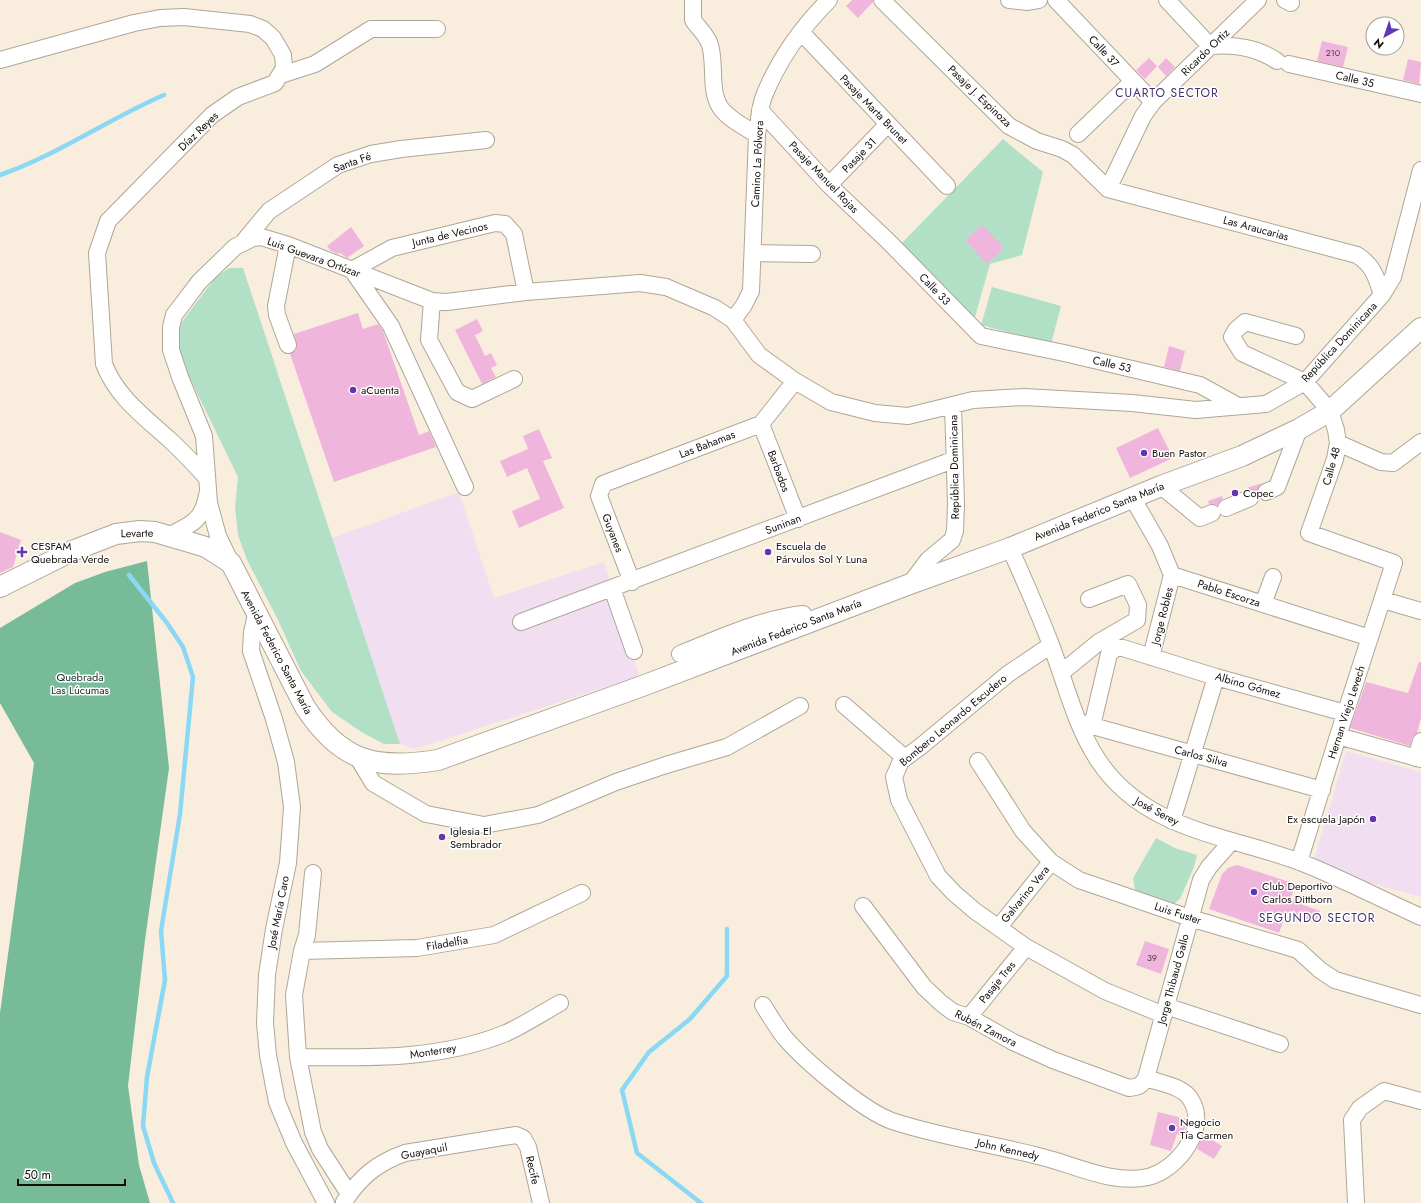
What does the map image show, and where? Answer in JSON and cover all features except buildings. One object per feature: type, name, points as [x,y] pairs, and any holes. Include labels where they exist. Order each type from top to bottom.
[{"type":"main road","name":"Avenida Federico Santa María","points":[[231,563],[298,696],[316,724],[329,738],[358,758],[385,764],[410,765],[438,760],[1010,548],[1132,497],[1242,456],[1300,429],[1330,411],[1421,328]]},
{"type":"main road","name":"Levarte","points":[[0,587],[72,551],[116,534],[140,531],[170,536],[206,547],[231,563]]},
{"type":"street","points":[[692,0],[693,20],[707,36],[710,45],[716,97],[720,107],[728,115],[757,135]]},
{"type":"street","name":"Camino La Pólvora","points":[[733,320],[744,306],[751,290],[754,253],[757,135],[760,110],[764,96],[801,32],[829,0]]},
{"type":"street","name":"Pasaje J. Espinoza","points":[[882,0],[1009,126],[1037,141],[1062,149],[1073,155],[1108,189]]},
{"type":"street","points":[[1009,0],[1028,2],[1039,0]]},
{"type":"street","name":"Calle 37","points":[[1056,0],[1153,102]]},
{"type":"street","points":[[1167,0],[1210,46]]},
{"type":"street","name":"Ricardo Ortiz","points":[[1108,189],[1143,116],[1153,102],[1258,0]]},
{"type":"street","points":[[0,60],[134,23],[160,18],[184,17],[250,24],[263,29],[272,38],[283,55],[284,68],[281,75]]},
{"type":"street","name":"Díaz Reyes","points":[[207,484],[182,451],[133,407],[110,380],[104,364],[97,253],[108,221],[212,115],[238,98],[275,83],[281,75],[315,64],[371,29],[437,29]]},
{"type":"street","name":"Pasaje Marta Brunet","points":[[801,32],[947,186]]},
{"type":"street","name":"Calle 35","points":[[1210,46],[1228,44],[1267,54],[1283,63],[1421,94]]},
{"type":"street","points":[[1078,134],[1133,81]]},
{"type":"street","name":"Pasaje Manuel Rojas","points":[[760,110],[829,185],[889,242]]},
{"type":"street","name":"Pasaje 31","points":[[829,185],[888,124]]},
{"type":"street","name":"Santa Fé","points":[[244,241],[269,211],[338,165],[371,154],[401,149],[486,140]]},
{"type":"street","name":"República Dominicana","points":[[733,320],[759,355],[795,381],[831,402],[875,413],[908,416],[973,400],[1024,397],[1132,403],[1196,410],[1266,404],[1305,382],[1382,295],[1393,277],[1421,170]]},
{"type":"street","name":"Las Araucarias","points":[[1108,189],[1357,255],[1368,262],[1376,276],[1382,295]]},
{"type":"street","name":"Junta de Vecinos","points":[[352,270],[392,248],[495,223],[505,224],[514,234],[526,292]]},
{"type":"street","name":"Luis Guevara Ortúzar","points":[[231,563],[218,536],[207,484],[204,436],[171,350],[171,326],[174,315],[199,282],[224,256],[244,241],[261,237],[288,245],[432,301],[447,302],[526,292],[640,283],[666,287],[690,296],[715,308],[733,320]]},
{"type":"street","name":"Calle 33","points":[[889,242],[981,336]]},
{"type":"street","points":[[288,245],[276,306],[277,315],[288,345]]},
{"type":"street","points":[[754,253],[812,254]]},
{"type":"street","points":[[352,270],[391,326],[464,487]]},
{"type":"street","points":[[432,301],[429,340],[457,392],[472,399],[514,379]]},
{"type":"street","points":[[1296,336],[1245,322],[1236,330],[1232,337],[1242,353],[1305,382]]},
{"type":"street","name":"Calle 53","points":[[981,336],[1064,353],[1200,385],[1238,406]]},
{"type":"street","points":[[761,424],[795,381]]},
{"type":"street","name":"Calle 48","points":[[1305,382],[1330,411],[1336,430],[1338,443],[1335,459],[1309,533],[1394,563]]},
{"type":"street","name":"República Dominicana","points":[[910,584],[928,560],[952,540],[955,531],[956,504],[953,460],[953,405]]},
{"type":"street","name":"Las Bahamas","points":[[603,484],[761,424]]},
{"type":"street","name":"Barbados","points":[[761,424],[798,519]]},
{"type":"street","points":[[1266,492],[1277,487],[1300,429]]},
{"type":"street","points":[[1338,443],[1381,462],[1393,463],[1421,442]]},
{"type":"street","name":"Suninan","points":[[521,622],[632,582],[953,460]]},
{"type":"street","points":[[170,536],[189,526],[205,509],[207,484]]},
{"type":"street","name":"Guyanes","points":[[603,484],[599,496],[632,582]]},
{"type":"street","points":[[1161,486],[1200,518],[1250,498]]},
{"type":"street","points":[[1132,497],[1160,546],[1172,575]]},
{"type":"street","name":"José Serey","points":[[1010,548],[1051,645],[1061,673],[1085,724],[1098,760],[1127,794],[1143,806],[1172,821],[1231,842],[1300,862],[1421,917]]},
{"type":"street","name":"Hernan Viejo Levech","points":[[1300,862],[1338,736],[1394,563]]},
{"type":"street","name":"Pablo Escorza","points":[[1172,575],[1370,638]]},
{"type":"street","name":"Jorge Robles","points":[[1152,656],[1172,575]]},
{"type":"street","points":[[1263,604],[1273,576]]},
{"type":"street","points":[[1061,673],[1099,642],[1137,620],[1138,605],[1128,584],[1089,599]]},
{"type":"street","points":[[612,588],[634,651]]},
{"type":"street","points":[[1383,600],[1421,611]]},
{"type":"street","points":[[680,654],[749,627],[785,616],[803,614],[809,622]]},
{"type":"street","name":"José María Caro","points":[[256,615],[252,632],[251,651],[286,762],[292,807],[288,863],[274,929],[267,975],[265,1023],[268,1055],[277,1102],[294,1143],[326,1203]]},
{"type":"street","name":"Bombero Leonardo Escudero","points":[[1051,645],[1008,674],[905,758],[896,769],[894,776],[899,800],[938,876],[954,893],[975,911],[1026,946],[1105,991],[1280,1044]]},
{"type":"street","name":"Albino Gómez","points":[[1085,724],[1109,654],[1116,648],[1122,648],[1152,656],[1216,677],[1346,713]]},
{"type":"street","points":[[1172,821],[1216,677]]},
{"type":"street","points":[[844,705],[905,758]]},
{"type":"street","points":[[358,758],[372,783],[426,814],[484,825],[538,815],[616,782],[727,747],[800,706]]},
{"type":"street","name":"Carlos Silva","points":[[1085,724],[1322,790]]},
{"type":"street","points":[[1338,736],[1418,758],[1421,741]]},
{"type":"street","name":"Luis Fuster","points":[[978,761],[1023,831],[1051,862],[1079,880],[1190,918],[1298,950],[1320,970],[1336,980],[1421,1005]]},
{"type":"street","name":"Jorge Thibaud Gallo","points":[[1146,1078],[1190,918],[1202,880],[1209,867],[1231,842]]},
{"type":"street","name":"Galvarino Vera","points":[[999,927],[1051,862]]},
{"type":"street","points":[[313,873],[307,935],[302,951],[294,995],[298,1058],[313,1132],[320,1150],[346,1198]]},
{"type":"street","name":"Filadelfia","points":[[302,951],[417,948],[494,935],[582,893]]},
{"type":"street","name":"Rubén Zamora","points":[[863,906],[924,987],[953,1012],[969,1017],[1033,1051],[1097,1077],[1129,1088],[1137,1087],[1142,1084],[1146,1078]]},
{"type":"street","name":"Pasaje Tres","points":[[969,1017],[1026,946]]},
{"type":"street","name":"Monterrey","points":[[298,1058],[373,1058],[448,1050],[506,1033],[560,1003]]},
{"type":"street","name":"John Kennedy","points":[[763,1005],[785,1038],[822,1074],[866,1107],[891,1120],[990,1146],[1041,1156],[1118,1178],[1148,1177],[1165,1170],[1180,1156],[1190,1140],[1196,1124],[1195,1110],[1191,1099],[1184,1091],[1146,1078]]},
{"type":"street","points":[[1356,1203],[1352,1120],[1360,1108],[1384,1091],[1421,1101]]},
{"type":"street","name":"Guayaquil","points":[[346,1198],[376,1166],[406,1153],[516,1135],[523,1138]]},
{"type":"street","name":"Recife","points":[[523,1138],[528,1146],[541,1203]]},
{"type":"shaded area","points":[[459,492],[494,598],[604,562],[639,676],[415,749],[400,744],[332,538]]},
{"type":"shaded area","name":"Ex escuela Japón","points":[[1346,751],[1421,772],[1421,897],[1312,867]]},
{"type":"green space","points":[[1003,139],[1043,172],[1022,255],[990,264],[975,317],[900,245]]},
{"type":"green space","points":[[229,268],[243,268],[400,744],[384,744],[363,733],[332,712],[301,671],[278,620],[247,560],[238,535],[235,507],[238,477],[180,358],[177,341],[181,323],[215,278]]},
{"type":"green space","points":[[992,287],[1061,306],[1051,344],[981,325]]},
{"type":"green space","name":"Quebrada Las Lúcumas","points":[[147,561],[169,768],[145,940],[128,1086],[139,1165],[150,1203],[0,1203],[0,1013],[34,763],[0,703],[0,628],[75,583],[105,572]]},
{"type":"green space","points":[[1156,838],[1175,848],[1197,855],[1194,867],[1180,899],[1168,908],[1136,895],[1133,878]]},
{"type":"waterway","points":[[0,175],[21,167],[63,147],[164,95]]},
{"type":"waterway","points":[[129,575],[167,623],[183,647],[193,677],[180,814],[161,931],[165,980],[147,1077],[143,1126],[154,1163],[173,1203]]},
{"type":"waterway","points":[[701,1203],[637,1153],[622,1090],[649,1052],[690,1019],[727,976],[727,929]]},
{"type":"place","name":"aCuenta","points":[[353,390]]},
{"type":"place","name":"Buen Pastor","points":[[1144,453]]},
{"type":"place","name":"Copec","points":[[1235,493]]},
{"type":"place","name":"CESFAM Quebrada Verde","points":[[22,552]]},
{"type":"place","name":"Escuela de Párvulos Sol Y Luna","points":[[768,552]]},
{"type":"place","name":"Ex escuela Japón","points":[[1373,819]]},
{"type":"place","name":"Iglesia El Sembrador","points":[[442,837]]},
{"type":"place","name":"Club Deportivo Carlos Dittborn","points":[[1254,892]]},
{"type":"place","name":"Negocio Tía Carmen","points":[[1172,1128]]},
{"type":"district","name":"CUARTO SECTOR","points":[[1167,93]]},
{"type":"district","name":"SEGUNDO SECTOR","points":[[1317,918]]}]
